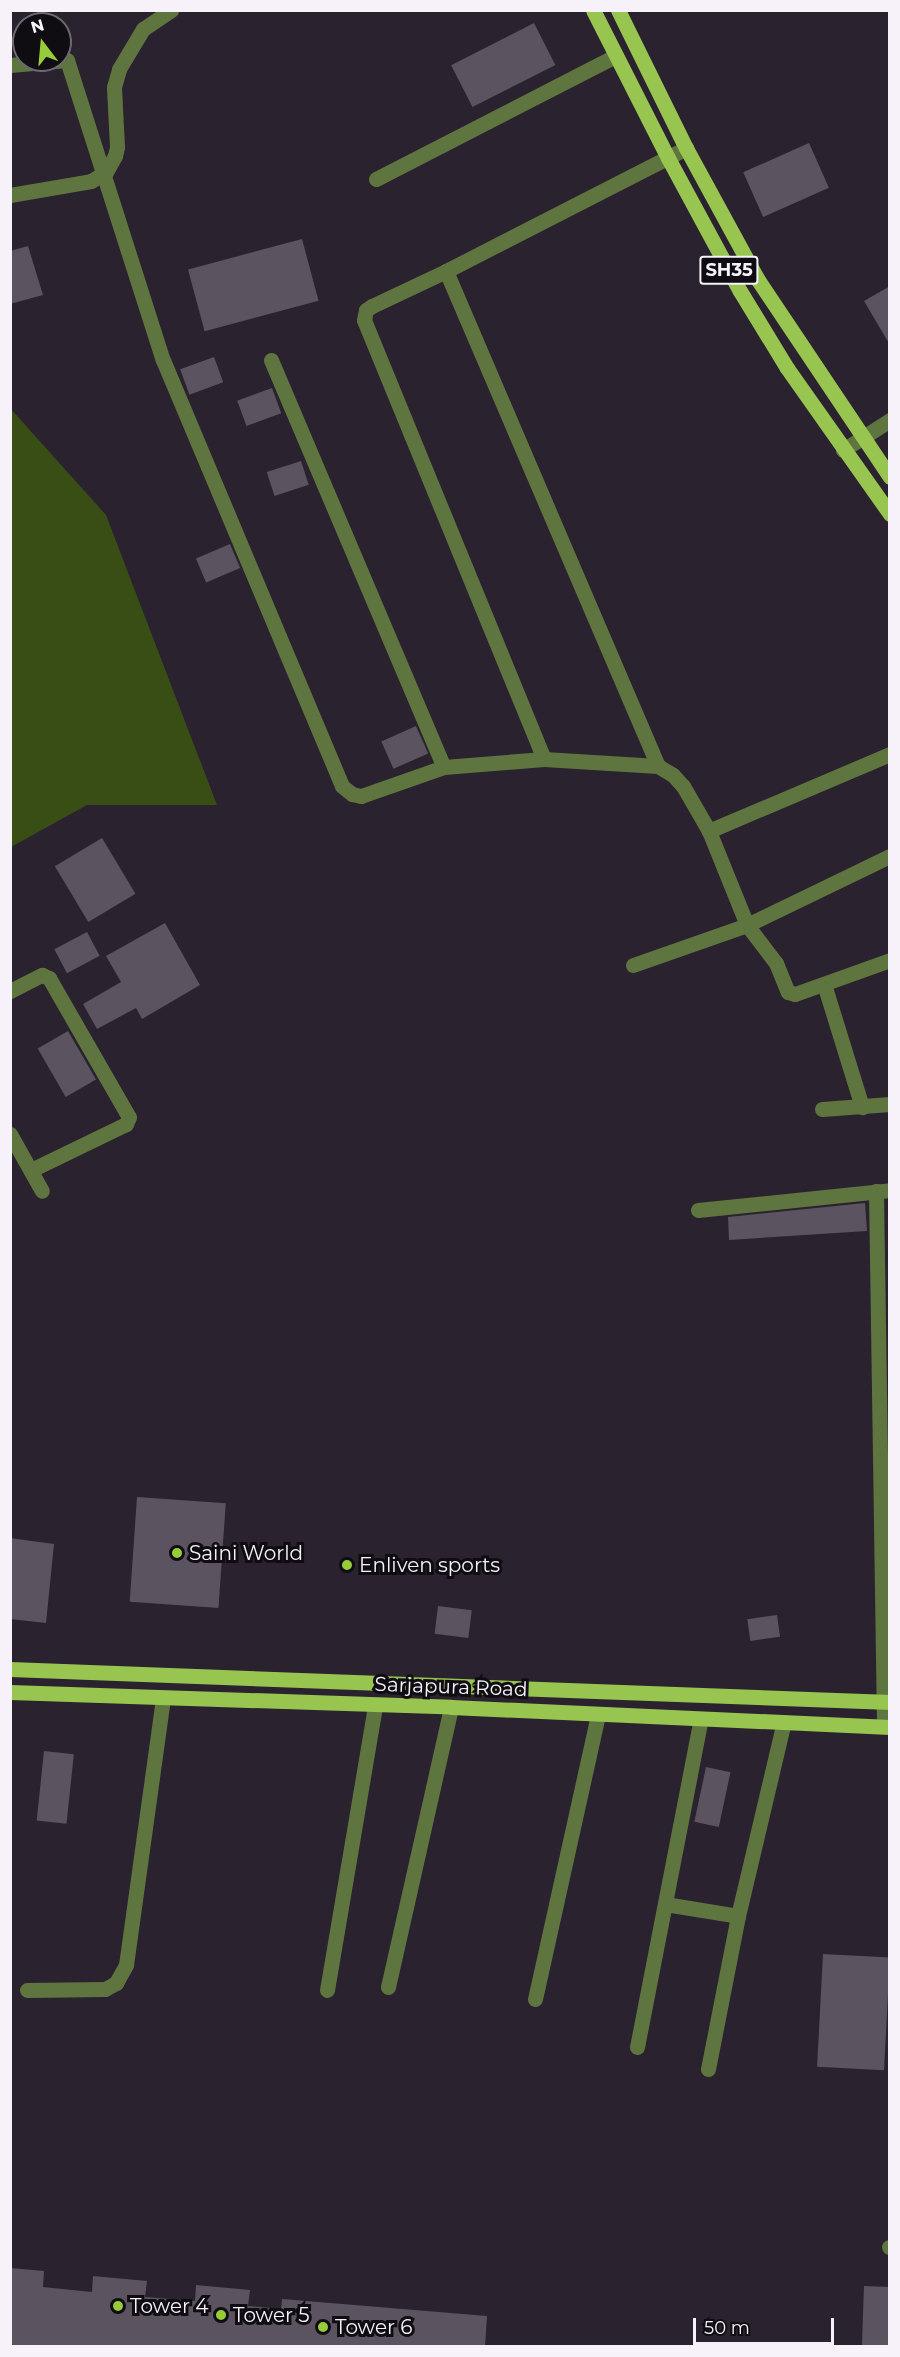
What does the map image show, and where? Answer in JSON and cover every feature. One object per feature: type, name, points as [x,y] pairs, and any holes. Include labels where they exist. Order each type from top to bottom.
[{"type":"main road","name":"SH35","points":[[593,10],[668,158],[740,291],[787,368],[890,514]]},
{"type":"main road","name":"SH35","points":[[618,10],[686,148],[758,280],[861,437],[890,477]]},
{"type":"main road","name":"Sarjapura Road","points":[[10,1669],[887,1702]]},
{"type":"main road","name":"Sarjapura Road","points":[[10,1692],[451,1707],[887,1727]]},
{"type":"street","points":[[10,195],[91,181],[103,174],[111,165],[117,147],[114,87],[119,69],[143,29],[171,10]]},
{"type":"street","points":[[376,179],[615,56]]},
{"type":"street","points":[[10,65],[67,60],[163,360],[342,786],[352,794],[361,796],[444,767],[544,759],[658,766],[673,775],[683,786],[709,831],[747,925],[776,963],[788,992],[795,994],[890,960]]},
{"type":"street","points":[[544,759],[364,320],[366,310],[686,148]]},
{"type":"street","points":[[446,271],[658,766]]},
{"type":"street","points":[[271,360],[444,767]]},
{"type":"street","points":[[843,450],[890,420]]},
{"type":"street","points":[[709,831],[890,754]]},
{"type":"street","points":[[633,965],[747,925],[890,856]]},
{"type":"street","points":[[10,991],[42,975],[49,978],[129,1117],[126,1124],[31,1170]]},
{"type":"street","points":[[824,984],[862,1107]]},
{"type":"street","points":[[822,1109],[890,1104]]},
{"type":"street","points":[[10,1134],[42,1191]]},
{"type":"street","points":[[698,1210],[883,1191],[887,1727]]},
{"type":"street","points":[[27,1990],[105,1989],[116,1983],[126,1965],[163,1698]]},
{"type":"street","points":[[327,1990],[375,1705]]},
{"type":"street","points":[[388,1987],[451,1707]]},
{"type":"street","points":[[534,1999],[598,1714]]},
{"type":"street","points":[[637,2047],[701,1719]]},
{"type":"street","points":[[708,2069],[738,1916],[784,1722]]},
{"type":"street","points":[[665,1904],[738,1916]]},
{"type":"green space","points":[[10,408],[106,515],[217,805],[87,805],[11,847]]},
{"type":"building","points":[[534,23],[555,65],[472,107],[451,65]]},
{"type":"building","points":[[809,143],[829,188],[763,217],[743,172]]},
{"type":"building","points":[[302,239],[319,301],[205,331],[188,270]]},
{"type":"building","points":[[28,246],[43,295],[10,304],[10,251]]},
{"type":"building","points":[[890,286],[890,345],[864,301]]},
{"type":"building","points":[[214,357],[223,382],[189,395],[180,369]]},
{"type":"building","points":[[272,388],[281,413],[246,426],[237,401]]},
{"type":"building","points":[[301,461],[309,485],[274,496],[267,472]]},
{"type":"building","points":[[230,544],[240,568],[206,582],[196,558]]},
{"type":"building","points":[[416,726],[428,753],[393,769],[381,741]]},
{"type":"building","points":[[102,838],[135,894],[88,922],[55,866]]},
{"type":"building","points":[[165,923],[200,985],[142,1019],[136,1008],[97,1029],[83,1004],[121,982],[106,956]]},
{"type":"building","points":[[87,932],[100,956],[67,973],[54,949]]},
{"type":"building","points":[[68,1031],[96,1079],[66,1097],[38,1048]]},
{"type":"building","points":[[865,1203],[867,1231],[729,1240],[728,1217]]},
{"type":"building","name":"Saini World","points":[[137,1497],[226,1503],[218,1608],[130,1602]]},
{"type":"building","points":[[10,1538],[54,1544],[46,1623],[10,1619]]},
{"type":"building","points":[[438,1606],[472,1610],[468,1638],[435,1634]]},
{"type":"building","points":[[777,1615],[780,1637],[750,1641],[747,1619]]},
{"type":"building","points":[[44,1751],[74,1754],[67,1824],[37,1821]]},
{"type":"building","points":[[706,1767],[730,1772],[719,1827],[694,1822]]},
{"type":"building","points":[[823,1954],[890,1958],[884,2070],[817,2067]]},
{"type":"building","points":[[10,2268],[44,2271],[43,2287],[92,2292],[93,2276],[147,2281],[145,2297],[195,2301],[196,2285],[250,2290],[248,2306],[281,2309],[282,2299],[487,2316],[485,2346],[10,2346]]},
{"type":"building","points":[[864,2286],[890,2287],[888,2346],[862,2346]]},
{"type":"place","name":"Saini World","points":[[177,1553]]},
{"type":"place","name":"Enliven sports","points":[[347,1565]]},
{"type":"place","name":"Tower 4","points":[[118,2306]]},
{"type":"place","name":"Tower 5","points":[[221,2315]]},
{"type":"place","name":"Tower 6","points":[[323,2327]]}]
